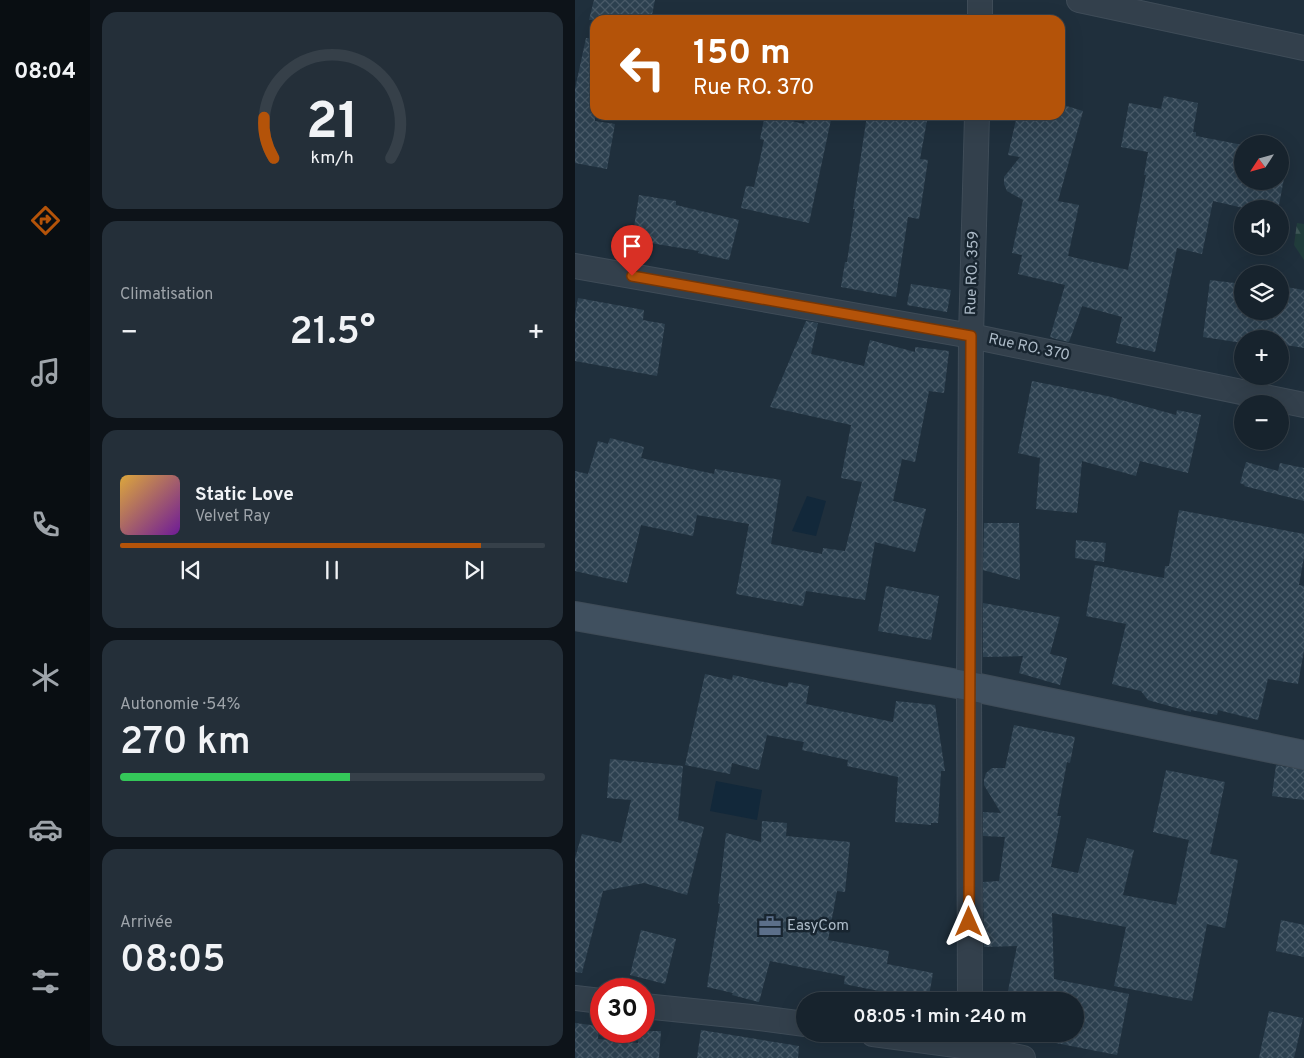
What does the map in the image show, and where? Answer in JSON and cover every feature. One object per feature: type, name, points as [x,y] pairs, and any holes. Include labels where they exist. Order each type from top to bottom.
[{"type":"street","points":[[980,0],[980,15]]},
{"type":"street","points":[[1079,0],[1304,48]]},
{"type":"street","name":"Rue RO. 359","points":[[970,992],[971,336],[977,120]]},
{"type":"street","name":"Rue RO. 370","points":[[575,266],[971,336],[1304,404]]},
{"type":"street","points":[[575,616],[969,686],[1304,754]]},
{"type":"street","points":[[575,998],[590,1000]]},
{"type":"street","points":[[655,1007],[796,1023]]},
{"type":"street","points":[[938,1042],[970,1046],[1023,1058]]},
{"type":"green space","points":[[1297,223],[1304,224],[1304,260],[1294,245]]},
{"type":"water","points":[[807,496],[826,501],[816,536],[792,531]]},
{"type":"water","points":[[716,781],[762,790],[757,820],[710,811]]},
{"type":"building","points":[[594,0],[655,0],[652,15],[590,15]]},
{"type":"building","points":[[586,38],[590,38],[590,120],[615,124],[607,169],[575,163],[575,89]]},
{"type":"building","points":[[1164,96],[1198,103],[1193,132],[1196,132],[1196,136],[1234,143],[1234,190],[1282,190],[1280,200],[1234,200],[1234,206],[1213,201],[1202,254],[1177,248],[1155,352],[1116,343],[1122,317],[1082,306],[1069,342],[1050,337],[1065,285],[1018,274],[1022,255],[1012,253],[1023,200],[1007,191],[1004,184],[1004,177],[1020,157],[1008,155],[1016,120],[1065,120],[1065,106],[1083,111],[1058,201],[1079,205],[1068,256],[1128,270],[1146,175],[1144,175],[1148,152],[1121,147],[1129,103],[1161,109]]},
{"type":"building","points":[[764,120],[787,120],[804,124],[805,120],[831,120],[809,223],[741,208],[746,186],[754,187],[764,140],[760,139]]},
{"type":"building","points":[[866,120],[927,120],[920,159],[928,160],[919,219],[908,217],[896,297],[841,287],[845,262],[847,262],[855,209],[853,209]]},
{"type":"building","points":[[639,195],[676,201],[676,205],[739,220],[729,260],[698,253],[699,251],[632,240]]},
{"type":"building","points":[[1210,280],[1234,283],[1234,320],[1289,320],[1289,288],[1304,290],[1304,348],[1289,346],[1289,330],[1234,330],[1234,342],[1203,337]]},
{"type":"building","points":[[911,284],[951,290],[947,312],[907,305]]},
{"type":"building","points":[[578,298],[644,310],[643,320],[665,324],[657,376],[575,361],[575,315]]},
{"type":"building","points":[[806,321],[818,323],[811,354],[864,366],[870,340],[915,352],[915,347],[949,351],[944,393],[929,391],[915,462],[902,459],[893,501],[926,509],[915,552],[875,542],[865,600],[806,591],[803,606],[736,594],[749,524],[697,515],[693,536],[641,525],[627,583],[575,571],[575,471],[588,474],[598,441],[608,444],[610,438],[644,447],[641,458],[714,474],[715,469],[781,480],[771,544],[822,554],[823,548],[845,551],[862,482],[841,478],[851,425],[770,407]]},
{"type":"building","points":[[1032,381],[1107,396],[1176,415],[1177,410],[1201,415],[1188,473],[1140,461],[1136,476],[1082,461],[1077,513],[1036,509],[1040,458],[1018,453]]},
{"type":"building","points":[[1246,462],[1278,471],[1280,463],[1304,468],[1304,501],[1244,486],[1240,483]]},
{"type":"building","points":[[1179,510],[1304,534],[1304,557],[1299,585],[1304,586],[1304,650],[1298,684],[1268,679],[1258,720],[1218,710],[1217,715],[1191,710],[1191,712],[1148,700],[1141,691],[1112,684],[1126,624],[1086,616],[1095,565],[1164,578],[1165,566],[1169,566]]},
{"type":"building","points":[[984,523],[1019,523],[1020,580],[983,570]]},
{"type":"building","points":[[1076,540],[1106,543],[1104,562],[1075,558]]},
{"type":"building","points":[[886,586],[939,596],[931,640],[878,631]]},
{"type":"building","points":[[983,603],[1060,617],[1050,654],[1067,658],[1060,685],[1019,673],[1023,656],[983,657]]},
{"type":"building","points":[[705,674],[732,680],[733,675],[787,687],[789,682],[809,686],[806,704],[893,722],[896,701],[935,705],[945,771],[941,771],[938,823],[931,823],[931,825],[895,822],[898,777],[847,766],[848,760],[802,750],[804,742],[767,735],[759,770],[732,763],[730,774],[685,765]]},
{"type":"building","points":[[1014,725],[1075,737],[1070,763],[1067,762],[1057,816],[1061,816],[1051,867],[1078,873],[1087,838],[1134,850],[1123,895],[1176,905],[1189,840],[1153,832],[1166,770],[1225,782],[1210,854],[1238,860],[1225,928],[1207,924],[1192,1001],[1114,986],[1126,927],[1052,913],[1054,979],[1129,994],[1117,1055],[1050,1042],[1084,1042],[1084,992],[1008,992],[1017,946],[984,947],[983,882],[999,881],[1005,837],[983,836],[983,812],[1001,813],[984,785],[984,780],[986,773],[992,768],[1005,768]]},
{"type":"building","points":[[610,759],[683,766],[678,820],[704,827],[687,895],[644,883],[603,891],[582,973],[575,972],[575,858],[582,834],[621,843],[631,800],[607,798]]},
{"type":"building","points":[[1276,765],[1304,770],[1304,800],[1272,796]]},
{"type":"building","points":[[762,821],[787,823],[786,836],[850,842],[845,892],[837,891],[828,940],[889,951],[887,964],[933,973],[930,992],[879,992],[844,984],[845,976],[770,961],[759,1002],[707,987],[720,904],[718,903],[726,833],[761,842]]},
{"type":"building","points":[[1281,920],[1304,925],[1304,957],[1276,951]]},
{"type":"building","points":[[641,930],[676,939],[665,984],[655,981],[655,978],[642,978],[630,975]]},
{"type":"building","points":[[1269,1011],[1303,1018],[1294,1058],[1259,1058]]},
{"type":"building","points":[[575,1023],[590,1025],[590,1043],[655,1043],[655,1031],[661,1031],[659,1058],[575,1058]]},
{"type":"building","points":[[701,1030],[799,1046],[798,1058],[697,1058]]},
{"type":"place","name":"EasyCom","points":[[770,926]]},
{"type":"route","points":[[632,276],[971,336],[969,922]]}]
